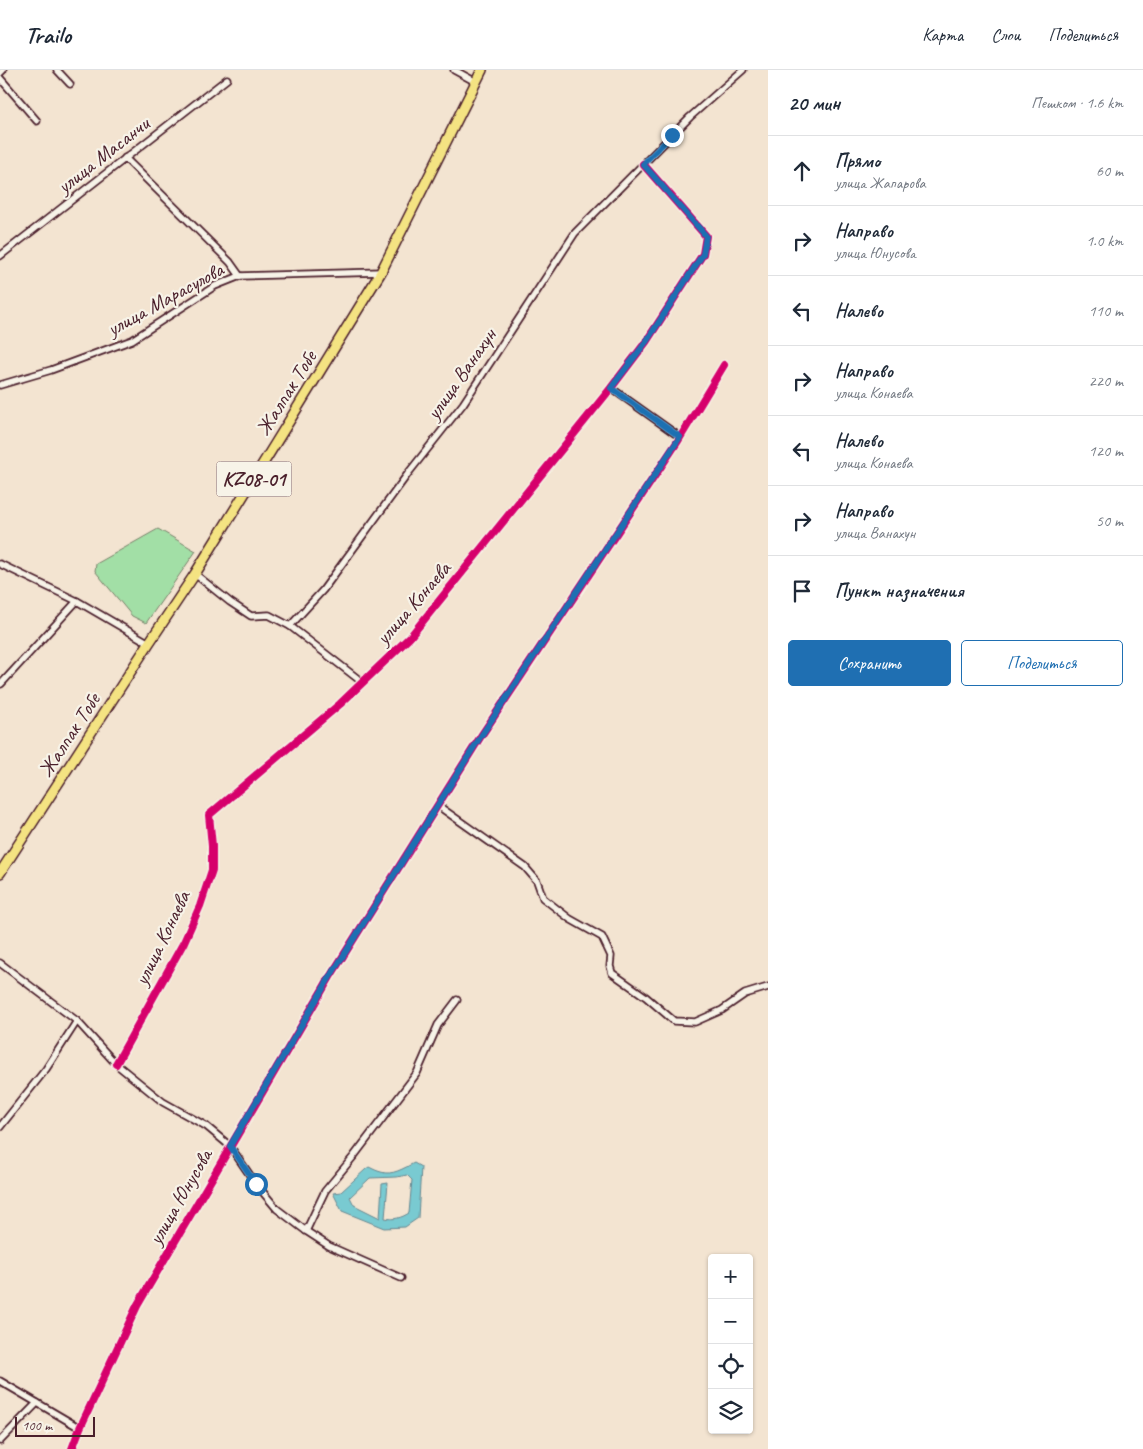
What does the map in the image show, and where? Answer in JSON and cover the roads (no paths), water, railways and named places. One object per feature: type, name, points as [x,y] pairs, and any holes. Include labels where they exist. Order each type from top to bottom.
[{"type":"main road","name":"Жалпак Тобе","points":[[0,874],[195,574],[381,272],[482,70]]},
{"type":"street","points":[[0,73],[3,70]]},
{"type":"street","points":[[57,70],[70,84]]},
{"type":"street","points":[[454,70],[476,82]]},
{"type":"street","name":"улица Ванахун","points":[[290,626],[323,590],[410,471],[463,404],[575,233],[690,116],[744,70]]},
{"type":"street","points":[[0,78],[36,121]]},
{"type":"street","name":"улица Масанчи","points":[[0,256],[227,79]]},
{"type":"street","points":[[125,158],[230,262],[240,276]]},
{"type":"street","name":"улица Конаева","points":[[116,1064],[184,942],[200,906],[212,870],[209,815],[340,704],[410,637],[611,388],[646,342],[703,254],[706,236],[643,164]]},
{"type":"street","name":"улица Марасулова","points":[[0,384],[51,370],[132,340],[215,286],[240,276],[381,272]]},
{"type":"street","name":"улица Юнусова","points":[[72,1449],[137,1306],[330,977],[481,736],[680,437],[724,364]]},
{"type":"street","points":[[611,388],[680,437]]},
{"type":"street","points":[[0,564],[77,601],[149,643]]},
{"type":"street","points":[[195,574],[251,616],[269,615],[290,626],[362,682]]},
{"type":"street","points":[[2,684],[77,601]]},
{"type":"street","points":[[437,805],[525,868],[537,881],[544,898],[570,919],[602,937],[611,956],[610,966],[612,973],[646,997],[674,1021],[695,1022],[722,1010],[745,994],[768,988]]},
{"type":"street","points":[[0,963],[77,1021],[116,1064],[163,1102],[206,1126],[230,1146],[256,1184],[277,1209],[329,1246],[401,1278]]},
{"type":"street","points":[[306,1231],[325,1191],[417,1073],[438,1025],[457,1000]]},
{"type":"street","points":[[0,1127],[46,1069],[77,1021]]},
{"type":"street","points":[[0,1381],[80,1428]]},
{"type":"street","points":[[0,1441],[37,1403]]},
{"type":"water","points":[[414,1163],[421,1167],[418,1218],[405,1227],[384,1228],[342,1211],[333,1193],[341,1192],[369,1167],[380,1172],[389,1173]],"holes":[[[407,1175],[412,1180],[409,1213],[397,1218],[385,1218],[388,1183],[382,1184],[380,1218],[354,1205],[350,1197],[370,1178]]]}]
